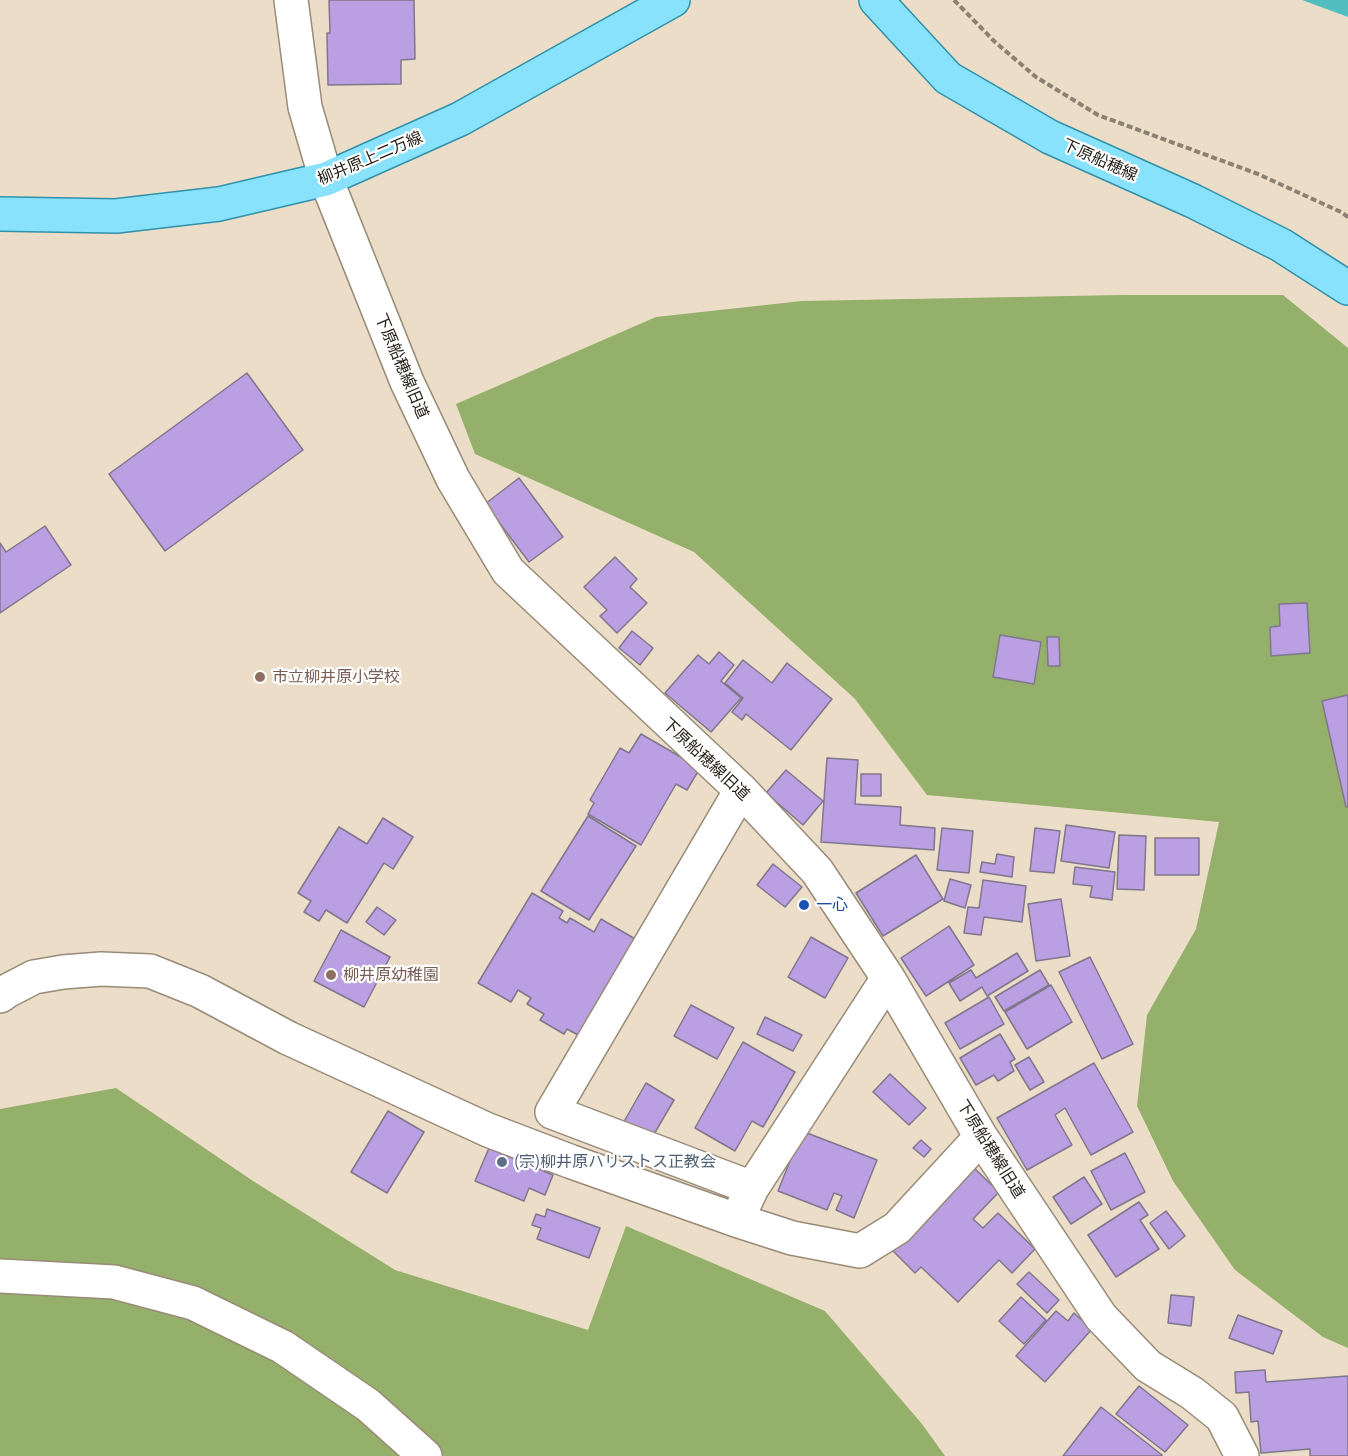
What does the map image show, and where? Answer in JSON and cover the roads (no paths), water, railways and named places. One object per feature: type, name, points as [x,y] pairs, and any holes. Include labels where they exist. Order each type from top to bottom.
[{"type":"main road","name":"柳井原上二万線","points":[[0,214],[127,215],[219,204],[326,179],[460,119],[673,0]]},
{"type":"main road","name":"下原船穂線","points":[[876,0],[948,78],[1050,138],[1193,201],[1281,245],[1348,288]]},
{"type":"street","name":"下原船穂線旧道","points":[[291,0],[305,107],[326,179],[407,382],[453,479],[508,571],[741,790],[816,871],[888,978],[981,1137],[1101,1317],[1148,1366],[1192,1393],[1222,1417],[1242,1456]]},
{"type":"street","points":[[741,790],[552,1112],[752,1188]]},
{"type":"street","points":[[0,996],[34,977],[63,972],[101,969],[150,971],[200,991],[288,1038],[488,1130],[736,1220],[792,1238],[860,1251],[897,1228],[981,1137]]},
{"type":"street","points":[[736,1220],[752,1188],[888,978]]},
{"type":"street","points":[[0,1276],[114,1282],[193,1302],[283,1347],[368,1405],[425,1456]]},
{"type":"water","points":[[1302,0],[1348,0],[1348,17]]},
{"type":"place","name":"市立柳井原小学校","points":[[260,677]]},
{"type":"place","name":"一心","points":[[804,905]]},
{"type":"place","name":"柳井原幼稚園","points":[[331,975]]},
{"type":"place","name":"(宗)柳井原ハリストス正教会","points":[[502,1162]]}]
